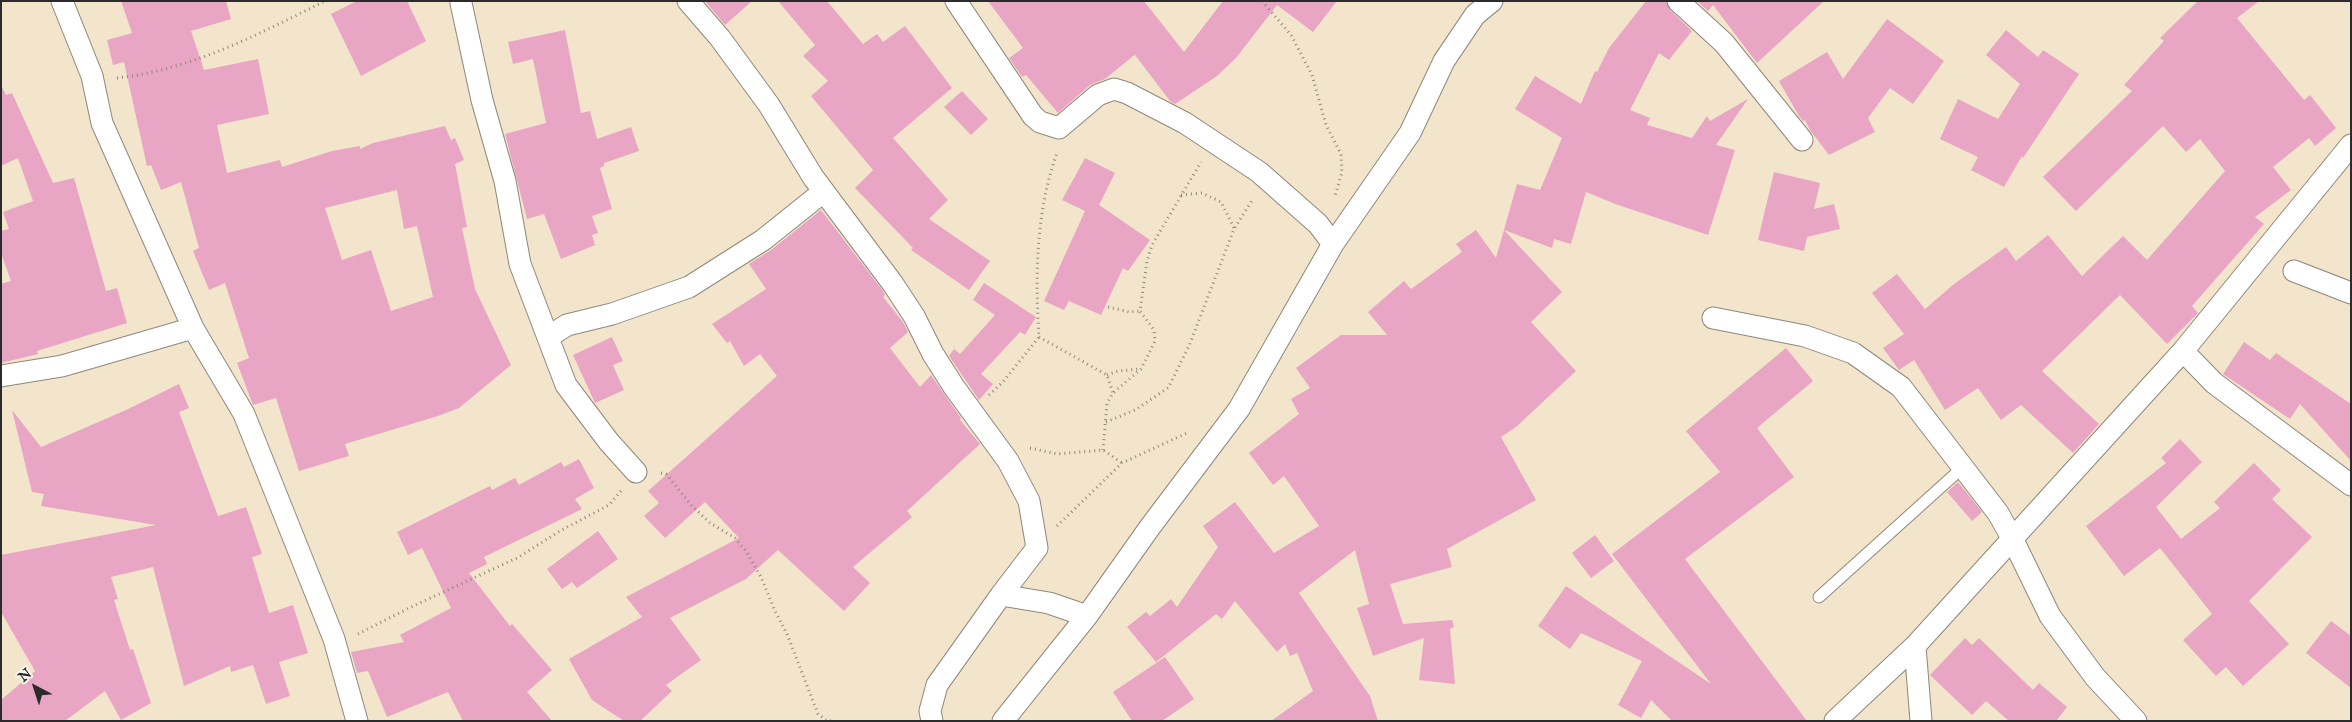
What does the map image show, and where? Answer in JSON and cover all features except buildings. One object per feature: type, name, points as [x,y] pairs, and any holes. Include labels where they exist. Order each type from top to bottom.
[{"type":"street","points":[[62,1],[92,76],[102,123],[194,328],[244,414],[334,639],[357,721]]},
{"type":"street","points":[[688,1],[720,38],[769,105],[823,192],[893,284],[914,316],[933,354],[971,411],[1008,461],[1029,501],[1037,548],[937,685],[930,710],[932,721]]},
{"type":"street","points":[[956,1],[1033,116],[1040,122],[1058,128],[1098,95],[1114,89],[1140,100],[1212,140],[1265,178],[1318,224],[1333,244]]},
{"type":"street","points":[[1003,721],[1087,616],[1150,527],[1239,410],[1333,244],[1410,133],[1444,61],[1476,15],[1492,1]]},
{"type":"street","points":[[1678,1],[1724,43],[1802,140]]},
{"type":"street","points":[[456,2],[505,181],[520,264],[566,385],[609,442],[636,472]]},
{"type":"street","points":[[1835,721],[1915,646],[2183,351],[2351,144]]},
{"type":"street","points":[[548,337],[567,325],[612,314],[689,287],[762,240],[823,192]]},
{"type":"street","points":[[2294,271],[2351,293]]},
{"type":"street","points":[[1713,318],[1805,336],[1853,353],[1901,387],[1998,513],[2050,616],[2095,677],[2136,721]]},
{"type":"street","points":[[1,376],[62,366],[194,328]]},
{"type":"street","points":[[2183,351],[2214,383],[2351,486]]},
{"type":"street","points":[[1001,595],[1049,603],[1087,616]]},
{"type":"street","points":[[1915,646],[1921,721]]},
{"type":"lane","points":[[1819,597],[1962,468]]},
{"type":"path","points":[[92,76],[112,79],[140,76],[176,65],[254,37],[325,1]]},
{"type":"path","points":[[1262,1],[1291,35],[1306,62],[1312,75],[1326,125],[1341,154],[1342,172],[1337,189],[1328,210],[1318,224]]},
{"type":"path","points":[[971,411],[1003,382],[1039,337],[1037,306],[1040,212],[1048,178],[1058,149],[1058,128]]},
{"type":"path","points":[[1104,450],[1107,403],[1113,392],[1141,369],[1155,341],[1154,330],[1140,311],[1147,261],[1152,245],[1200,166],[1212,140]]},
{"type":"path","points":[[1106,422],[1135,410],[1168,388],[1189,346],[1234,228],[1265,178]]},
{"type":"path","points":[[1181,195],[1202,193],[1221,202],[1234,228]]},
{"type":"path","points":[[1108,307],[1129,312],[1140,311]]},
{"type":"path","points":[[1039,337],[1107,375],[1113,392]]},
{"type":"path","points":[[1107,375],[1118,371],[1141,369]]},
{"type":"path","points":[[1037,548],[1122,463],[1195,430]]},
{"type":"path","points":[[995,445],[1005,444],[1057,454],[1104,450],[1122,463]]},
{"type":"path","points":[[334,639],[357,635],[411,607],[517,558],[560,531],[609,504],[636,472],[666,474],[691,505],[710,524],[735,538],[746,551],[761,577],[787,634],[818,714],[831,721]]}]
